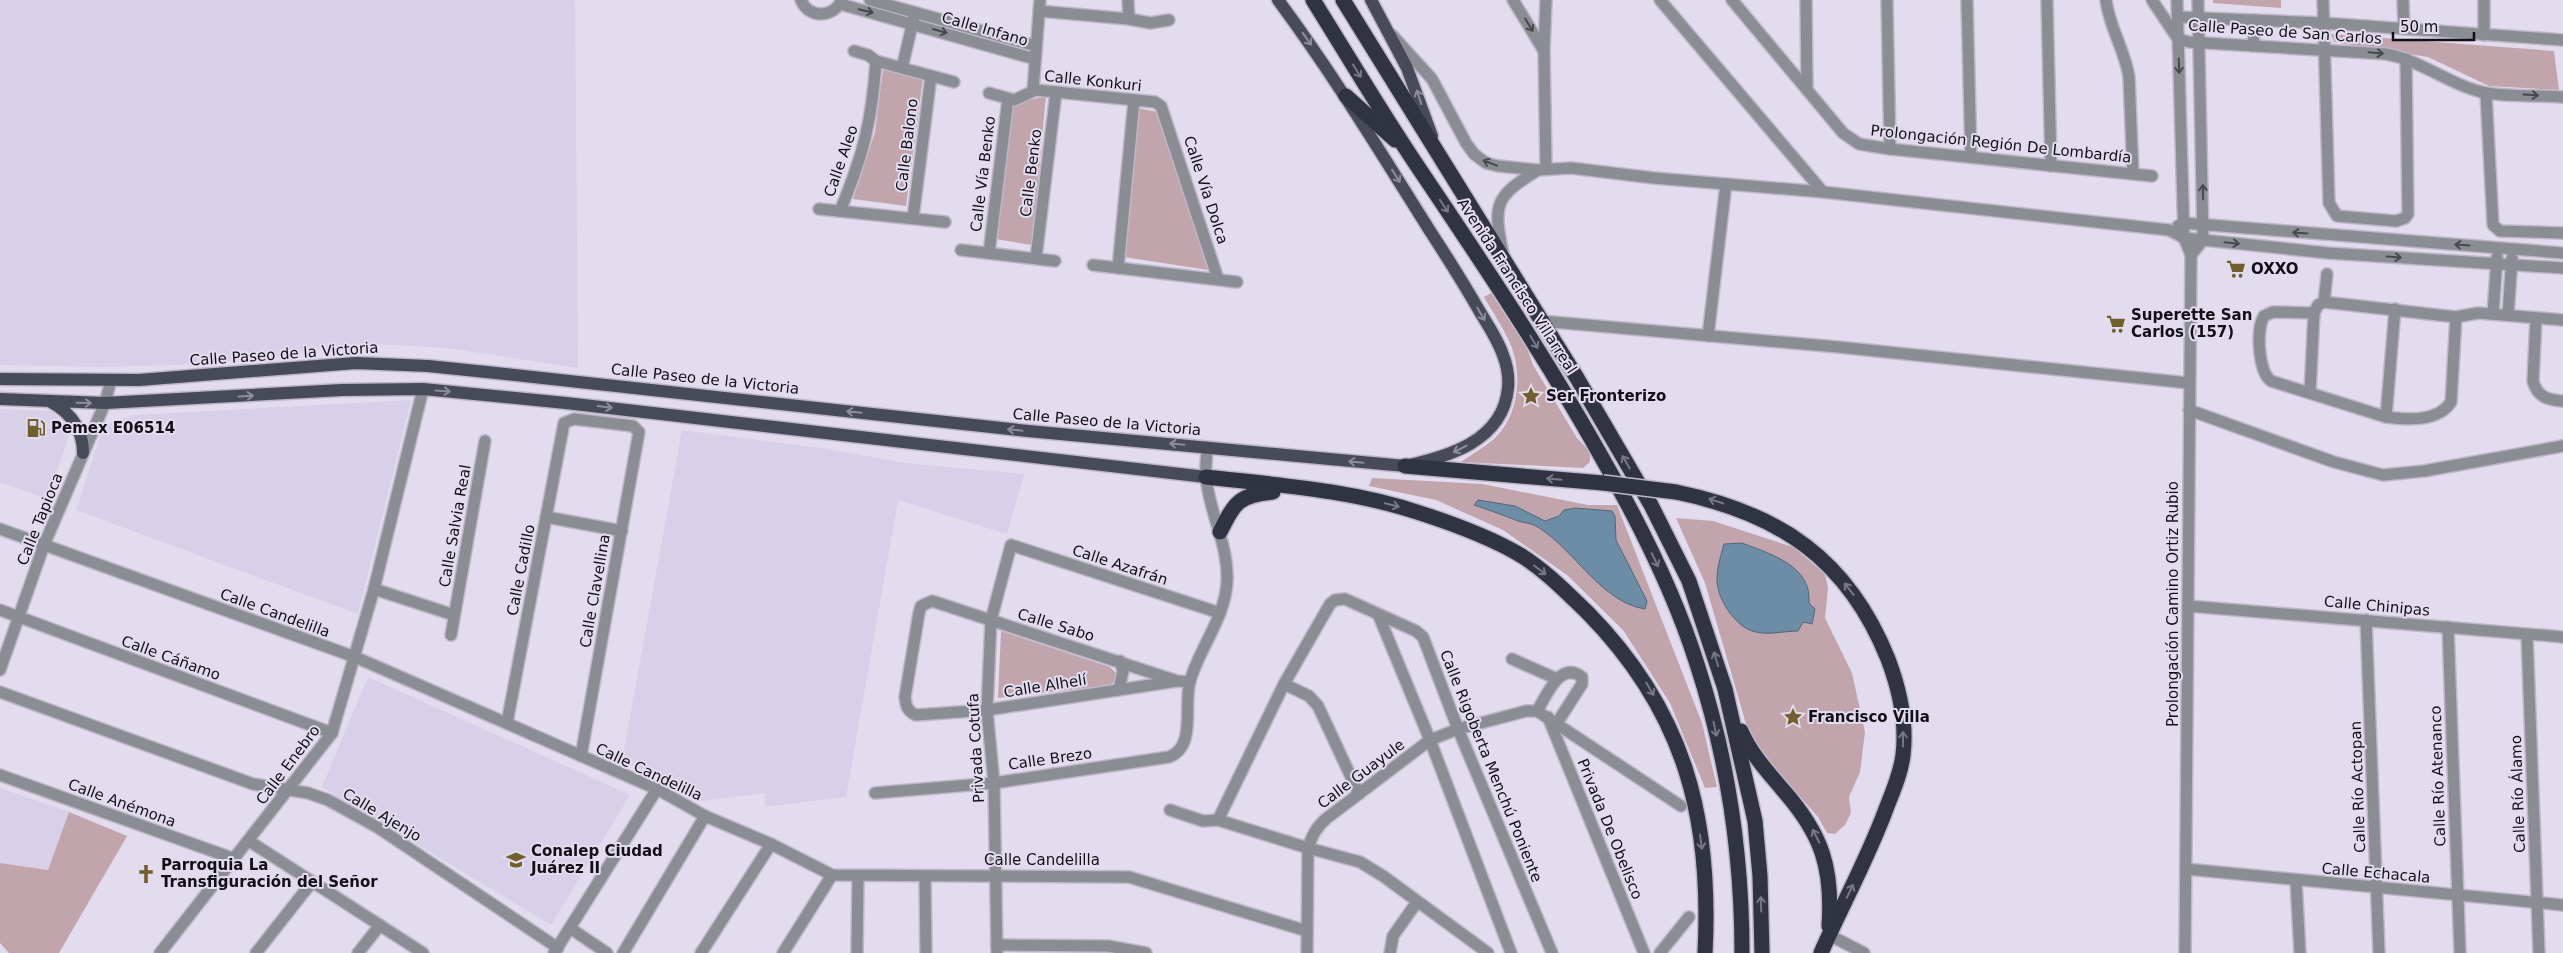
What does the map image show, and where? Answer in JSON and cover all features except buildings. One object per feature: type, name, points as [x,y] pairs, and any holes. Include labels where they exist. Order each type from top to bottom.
[{"type":"highway","name":"Avenida Francisco Villarreal","points":[[1312,0],[1407,151],[1517,314],[1577,413],[1635,516],[1670,591],[1697,662],[1711,711],[1722,764],[1736,847],[1742,913],[1742,953]]},
{"type":"highway","name":"Avenida Francisco Villarreal","points":[[1343,0],[1434,144],[1598,412],[1668,538],[1689,580],[1725,689],[1755,821],[1760,876],[1762,953]]},
{"type":"highway","points":[[1346,96],[1407,151]]},
{"type":"highway","points":[[1405,466],[1602,483],[1676,492],[1716,500],[1783,530],[1808,547],[1836,572],[1861,604],[1877,633],[1891,667],[1903,718],[1903,754],[1897,781],[1880,825],[1821,953]]},
{"type":"highway","points":[[1206,477],[1301,488],[1369,500],[1419,512],[1472,532],[1521,556],[1559,585],[1622,650],[1644,680],[1666,717],[1683,762],[1695,805],[1706,884],[1705,953]]},
{"type":"highway","points":[[1220,532],[1230,510],[1245,496],[1301,488]]},
{"type":"highway","points":[[1725,689],[1747,744],[1808,820],[1821,845],[1830,880],[1829,935]]},
{"type":"main road","points":[[1278,0],[1346,96],[1463,282],[1504,355],[1508,372],[1504,406],[1497,421],[1482,436],[1456,452],[1405,466]]},
{"type":"main road","points":[[1371,0],[1417,90],[1434,144]]},
{"type":"main road","name":"Calle Paseo de la Victoria","points":[[0,379],[146,380],[356,363],[428,366],[1028,431],[1405,466]]},
{"type":"main road","points":[[0,399],[105,403],[342,390],[423,389],[566,403],[1206,477]]},
{"type":"main road","points":[[51,402],[62,409],[75,425],[83,440],[83,453]]},
{"type":"street","points":[[801,0],[810,12],[821,14],[832,12],[841,2]]},
{"type":"street","name":"Calle Infano","points":[[870,0],[914,18],[1035,59]]},
{"type":"street","points":[[1128,0],[1129,19]]},
{"type":"street","points":[[1513,0],[1544,51]]},
{"type":"street","points":[[1542,169],[1546,0]]},
{"type":"street","points":[[1660,0],[1823,192]]},
{"type":"street","name":"Prolongación Región De Lombardía","points":[[1732,0],[1807,89],[1835,126],[1851,140],[1890,149],[2152,176]]},
{"type":"street","points":[[1806,0],[1807,89]]},
{"type":"street","points":[[1887,0],[1890,149]]},
{"type":"street","points":[[1966,0],[1971,157]]},
{"type":"street","points":[[2047,0],[2051,166]]},
{"type":"street","points":[[2106,0],[2110,20],[2127,62],[2133,174]]},
{"type":"street","name":"Calle Paseo de San Carlos","points":[[2152,0],[2178,39],[2199,43],[2386,54],[2406,59],[2436,74],[2486,92],[2563,97]]},
{"type":"street","name":"Prolongación Camino Ortiz Rubio","points":[[2177,0],[2184,238],[2192,255],[2189,383],[2185,953]]},
{"type":"street","points":[[2192,255],[2203,240],[2198,0]]},
{"type":"street","points":[[2323,0],[2329,203],[2333,213],[2341,218],[2396,221],[2405,218],[2408,214],[2406,59]]},
{"type":"street","points":[[2403,0],[2404,29]]},
{"type":"street","points":[[2484,0],[2484,35]]},
{"type":"street","name":"Calle Infano","points":[[841,2],[1036,46]]},
{"type":"street","points":[[1033,90],[1040,5],[1150,23],[1169,20]]},
{"type":"street","name":"Calle Paseo de San Carlos","points":[[2178,17],[2324,23],[2563,40]]},
{"type":"street","points":[[902,68],[914,18]]},
{"type":"street","points":[[2253,46],[2255,20]]},
{"type":"street","points":[[1389,32],[1432,79],[1466,143],[1474,154],[1486,163],[1498,166],[1542,169],[1571,168],[1823,192],[2169,230],[2184,238],[2328,253],[2563,268]]},
{"type":"street","points":[[854,51],[868,55],[876,61],[954,82]]},
{"type":"street","name":"Calle Aleo","points":[[840,211],[865,145],[874,96],[876,61]]},
{"type":"street","name":"Calle Balono","points":[[913,218],[931,76]]},
{"type":"street","name":"Calle Konkuri","points":[[1008,99],[1018,99],[1033,90],[1155,102],[1165,110]]},
{"type":"street","name":"Calle Benko","points":[[1036,258],[1056,92]]},
{"type":"street","points":[[2486,92],[2493,225],[2500,231],[2563,233]]},
{"type":"street","points":[[989,93],[1008,99]]},
{"type":"street","name":"Calle Vía Benko","points":[[989,253],[1008,99]]},
{"type":"street","points":[[1118,268],[1134,100]]},
{"type":"street","name":"Calle Vía Dolca","points":[[1165,110],[1218,280]]},
{"type":"street","points":[[1503,257],[1497,227],[1499,204],[1512,187],[1542,169]]},
{"type":"street","points":[[1708,336],[1726,184]]},
{"type":"street","name":"Calle Aleo","points":[[819,209],[945,222]]},
{"type":"street","points":[[2169,230],[2184,223],[2563,253]]},
{"type":"street","points":[[2493,314],[2498,248]]},
{"type":"street","points":[[2508,315],[2513,249]]},
{"type":"street","name":"Calle Vía Benko","points":[[961,250],[1055,261]]},
{"type":"street","points":[[1093,265],[1237,282]]},
{"type":"street","points":[[2324,302],[2327,274]]},
{"type":"street","points":[[2310,393],[2314,313],[2318,305],[2324,302],[2456,317],[2478,313],[2563,320]]},
{"type":"street","points":[[2386,417],[2395,309]]},
{"type":"street","points":[[2314,313],[2273,312],[2264,316],[2261,324],[2261,363],[2265,377],[2271,381],[2386,417],[2398,419],[2431,417],[2446,410],[2451,402],[2456,317]]},
{"type":"street","points":[[2536,318],[2533,381],[2535,389],[2547,399],[2563,401]]},
{"type":"street","points":[[1541,321],[2189,383]]},
{"type":"street","name":"Calle Tapioca","points":[[0,670],[44,545],[105,403],[111,380]]},
{"type":"street","name":"Calle Enebro","points":[[160,953],[288,792],[332,733],[374,589],[423,389]]},
{"type":"street","points":[[2189,410],[2334,462],[2384,475],[2424,471],[2563,446]]},
{"type":"street","name":"Calle Clavellina","points":[[564,423],[574,419],[633,426],[639,432],[581,756]]},
{"type":"street","name":"Calle Cadillo","points":[[507,722],[564,423]]},
{"type":"street","name":"Calle Salvia Real","points":[[451,636],[485,442]]},
{"type":"street","points":[[1190,682],[1226,596],[1227,580],[1220,532],[1206,477],[1207,447]]},
{"type":"street","points":[[546,517],[622,531]]},
{"type":"street","name":"Calle Candelilla","points":[[0,529],[355,657],[657,789],[706,816],[772,844],[832,875],[1129,877],[1307,930]]},
{"type":"street","name":"Calle Azafrán","points":[[1011,545],[1220,613]]},
{"type":"street","name":"Privada Cotufa","points":[[997,949],[994,782],[987,710],[991,620],[1011,545]]},
{"type":"street","name":"Calle Salvia Real","points":[[374,589],[454,615]]},
{"type":"street","name":"Calle Rigoberta Menchú Poniente","points":[[1218,820],[1284,684],[1335,600],[1345,599],[1416,631],[1423,637],[1458,729],[1552,953]]},
{"type":"street","name":"Calle Sabo","points":[[916,714],[910,712],[906,706],[905,697],[919,613],[921,606],[932,601],[1178,680],[1190,682]]},
{"type":"street","name":"Calle Chinipas","points":[[2188,606],[2563,637]]},
{"type":"street","name":"Calle Cáñamo","points":[[0,610],[332,733]]},
{"type":"street","points":[[1378,614],[1430,740],[1511,953]]},
{"type":"street","name":"Calle Río Actopan","points":[[2366,620],[2378,887],[2379,953]]},
{"type":"street","name":"Calle Río Atenanco","points":[[2448,627],[2460,953]]},
{"type":"street","name":"Calle Río Álamo","points":[[2527,635],[2539,953]]},
{"type":"street","points":[[1512,659],[1557,679]]},
{"type":"street","points":[[1119,690],[1123,671],[1120,661]]},
{"type":"street","points":[[1573,672],[1583,680],[1553,720],[1537,711],[1557,679],[1564,673],[1573,672]]},
{"type":"street","name":"Calle Alhelí","points":[[916,714],[987,710],[1178,680]]},
{"type":"street","name":"Calle Brezo","points":[[875,793],[994,782],[1169,757],[1178,754],[1185,740],[1190,682]]},
{"type":"street","points":[[1284,684],[1309,696],[1318,706],[1359,794]]},
{"type":"street","name":"Calle Ajenjo","points":[[0,692],[253,784],[288,792],[308,793],[328,800],[377,827],[556,951]]},
{"type":"street","name":"Calle Guayule","points":[[1307,953],[1308,848],[1318,825],[1430,740],[1458,729],[1526,711],[1537,711]]},
{"type":"street","name":"Privada De Obelisco","points":[[1553,720],[1681,806]]},
{"type":"street","name":"Privada De Obelisco","points":[[1553,720],[1644,953]]},
{"type":"street","name":"Calle Anémona","points":[[0,775],[234,859]]},
{"type":"street","points":[[556,951],[657,789]]},
{"type":"street","points":[[1170,810],[1203,821],[1218,820],[1360,862],[1383,876],[1488,953]]},
{"type":"street","points":[[623,953],[706,816]]},
{"type":"street","points":[[248,841],[423,953]]},
{"type":"street","points":[[701,953],[772,844]]},
{"type":"street","name":"Calle Echacala","points":[[2186,869],[2563,905]]},
{"type":"street","points":[[783,953],[832,875]]},
{"type":"street","points":[[857,953],[858,876]]},
{"type":"street","points":[[925,876],[926,953]]},
{"type":"street","points":[[2296,881],[2300,953]]},
{"type":"street","points":[[256,953],[312,882]]},
{"type":"street","points":[[1390,953],[1393,936],[1417,902]]},
{"type":"street","points":[[1660,953],[1688,917]]},
{"type":"street","points":[[358,953],[380,925]]},
{"type":"street","points":[[570,928],[607,953]]},
{"type":"street","points":[[1829,935],[1864,953]]},
{"type":"street","points":[[1539,953],[1546,940]]},
{"type":"street","points":[[997,949],[1108,946],[1146,953]]},
{"type":"shaded area","points":[[0,0],[575,0],[578,368],[447,348],[373,344],[310,349],[297,356],[175,365],[102,367],[0,365]]},
{"type":"shaded area","points":[[2213,0],[2281,0],[2281,8],[2213,3]]},
{"type":"shaded area","points":[[2331,34],[2554,51],[2559,90],[2489,86],[2428,57],[2334,42]]},
{"type":"shaded area","points":[[883,70],[923,78],[906,206],[853,199],[875,132]]},
{"type":"shaded area","points":[[1046,96],[1032,245],[995,239],[1013,104]]},
{"type":"shaded area","points":[[1137,108],[1158,112],[1208,270],[1124,257]]},
{"type":"shaded area","points":[[1491,293],[1526,345],[1533,365],[1577,438],[1590,452],[1590,462],[1583,468],[1461,462],[1495,438],[1503,428],[1510,417],[1517,392],[1516,365],[1509,341],[1484,297]]},
{"type":"shaded area","points":[[411,400],[358,614],[76,510],[100,436],[111,423],[134,415]]},
{"type":"shaded area","points":[[0,409],[53,411],[69,435],[47,499],[0,482]]},
{"type":"shaded area","points":[[682,430],[828,449],[905,463],[1024,474],[1007,534],[898,500],[846,797],[765,807],[765,793],[703,801],[622,761]]},
{"type":"shaded area","points":[[1372,478],[1482,484],[1588,505],[1617,505],[1702,723],[1717,787],[1705,788],[1670,703],[1623,630],[1567,575],[1503,530],[1436,500],[1369,486]]},
{"type":"shaded area","points":[[1676,518],[1713,521],[1793,547],[1825,574],[1828,588],[1825,618],[1852,673],[1865,732],[1860,772],[1849,797],[1851,813],[1845,825],[1835,834],[1827,833],[1818,817],[1751,741],[1705,583]]},
{"type":"shaded area","points":[[1001,631],[1110,667],[1116,673],[1116,679],[1111,685],[998,698]]},
{"type":"shaded area","name":"Conalep Ciudad Juárez II","points":[[368,677],[630,795],[551,925],[322,787]]},
{"type":"shaded area","points":[[0,788],[69,812],[48,870],[0,863]]},
{"type":"shaded area","points":[[69,812],[127,836],[59,953],[9,953],[0,943],[0,863],[48,870]]},
{"type":"water","points":[[1478,500],[1515,506],[1545,521],[1559,516],[1564,510],[1575,508],[1612,511],[1615,516],[1616,540],[1647,601],[1645,609],[1629,604],[1614,596],[1563,547],[1536,526],[1474,505]]},
{"type":"water","points":[[1742,543],[1777,557],[1797,571],[1804,580],[1808,590],[1809,603],[1815,609],[1812,624],[1803,622],[1798,631],[1763,633],[1745,628],[1733,617],[1723,602],[1717,585],[1719,561],[1724,544]]},
{"type":"place","name":"OXXO","points":[[2236,269]]},
{"type":"place","name":"Superette San Carlos (157)","points":[[2116,324]]},
{"type":"place","name":"Ser Fronterizo","points":[[1531,396]]},
{"type":"place","name":"Pemex E06514","points":[[36,428]]},
{"type":"place","name":"Francisco Villa","points":[[1793,717]]},
{"type":"place","name":"Conalep Ciudad Juárez II","points":[[516,860]]},
{"type":"place","name":"Parroquia La Transfiguración del Señor","points":[[146,874]]}]
